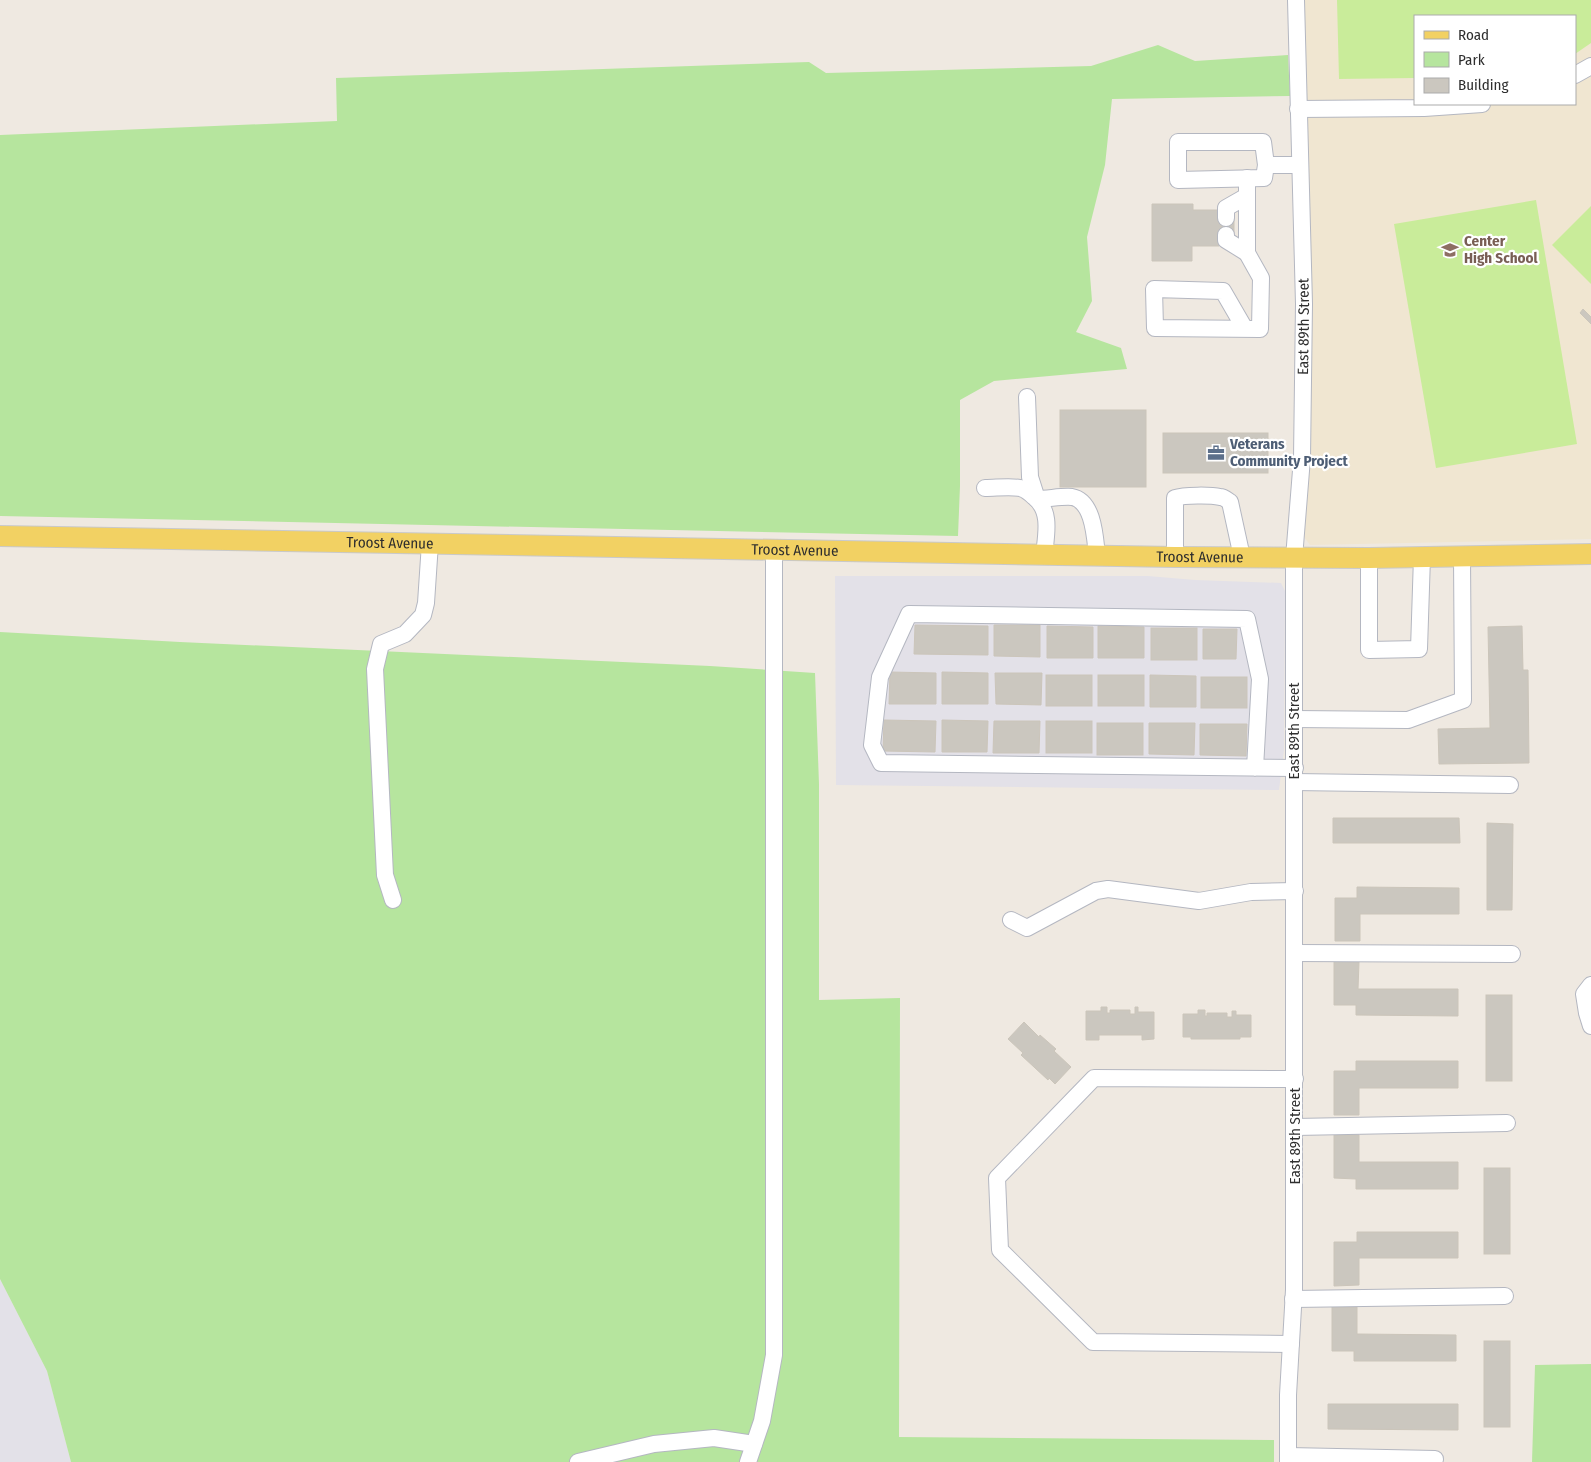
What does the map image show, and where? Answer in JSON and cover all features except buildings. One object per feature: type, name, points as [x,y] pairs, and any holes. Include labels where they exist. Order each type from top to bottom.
[{"type":"main road","name":"Troost Avenue","points":[[0,536],[1175,557],[1368,558],[1591,554]]},
{"type":"street","name":"East 89th Street","points":[[1288,1459],[1293,1299],[1295,1127],[1294,558],[1302,458],[1304,304],[1296,0]]},
{"type":"street","points":[[1576,74],[1591,66]]},
{"type":"street","points":[[1298,109],[1424,108],[1468,105]]},
{"type":"street","points":[[1178,142],[1263,142],[1266,165],[1264,178],[1178,180],[1178,142]]},
{"type":"street","points":[[1266,165],[1300,165]]},
{"type":"street","points":[[1247,178],[1247,253]]},
{"type":"street","points":[[1226,218],[1226,208],[1247,196]]},
{"type":"street","points":[[1226,235],[1226,240],[1247,253],[1261,278],[1260,329],[1245,329],[1154,328],[1154,290],[1222,291],[1245,329]]},
{"type":"street","points":[[1027,397],[1030,477],[1037,499],[1045,512],[1047,520],[1044,555]]},
{"type":"street","points":[[985,488],[1021,488],[1037,499],[1072,497],[1080,500],[1086,507],[1092,520],[1097,555]]},
{"type":"street","points":[[1175,557],[1175,498],[1221,496],[1230,502],[1242,557]]},
{"type":"street","points":[[393,900],[385,875],[375,669],[381,644],[405,634],[423,615],[426,603],[430,543]]},
{"type":"street","points":[[748,1462],[762,1421],[774,1354],[774,550]]},
{"type":"street","points":[[1368,558],[1369,650],[1419,649],[1422,557]]},
{"type":"street","points":[[1294,719],[1408,720],[1464,700],[1462,557]]},
{"type":"street","points":[[1254,768],[1260,679],[1247,619],[910,614],[880,676],[872,745],[881,763],[1254,768],[1294,775],[1510,784]]},
{"type":"street","points":[[1011,920],[1027,928],[1096,890],[1108,889],[1199,900],[1251,892],[1295,891]]},
{"type":"street","points":[[1295,953],[1512,954]]},
{"type":"street","points":[[1590,1018],[1584,994],[1591,985]]},
{"type":"street","points":[[1291,1344],[1093,1342],[1000,1250],[996,1178],[1094,1078],[1295,1079]]},
{"type":"street","points":[[1295,1127],[1507,1123]]},
{"type":"street","points":[[1293,1299],[1505,1296]]},
{"type":"street","points":[[578,1462],[654,1444],[714,1438],[754,1444]]},
{"type":"street","points":[[1288,1459],[1436,1459]]},
{"type":"shaded area","name":"Center High School","points":[[1304,0],[1591,0],[1591,539],[1310,545],[1304,537],[1310,396]]},
{"type":"shaded area","points":[[835,576],[1148,576],[1195,580],[1281,583],[1285,591],[1284,750],[1279,790],[836,785]]},
{"type":"shaded area","points":[[0,1279],[47,1371],[71,1462],[0,1462]]},
{"type":"green space","points":[[1337,0],[1591,0],[1591,43],[1576,53],[1576,15],[1414,15],[1414,78],[1339,79]]},
{"type":"green space","points":[[1158,45],[1195,61],[1288,55],[1290,96],[1112,99],[1105,165],[1087,237],[1092,301],[1076,332],[1121,348],[1127,369],[994,381],[960,400],[958,536],[0,516],[0,135],[337,121],[336,78],[809,62],[826,73],[1091,66]]},
{"type":"green space","points":[[1536,200],[1577,444],[1436,468],[1394,224]]},
{"type":"green space","points":[[1591,206],[1591,284],[1552,245]]},
{"type":"green space","points":[[0,632],[710,666],[815,673],[819,784],[819,1000],[900,998],[899,1437],[1274,1440],[1274,1462],[71,1462],[47,1371],[0,1279]]},
{"type":"green space","points":[[1591,1364],[1591,1462],[1532,1462],[1535,1365]]},
{"type":"place","name":"Center High School","points":[[1450,250]]},
{"type":"place","name":"Veterans Community Project","points":[[1216,453]]}]
